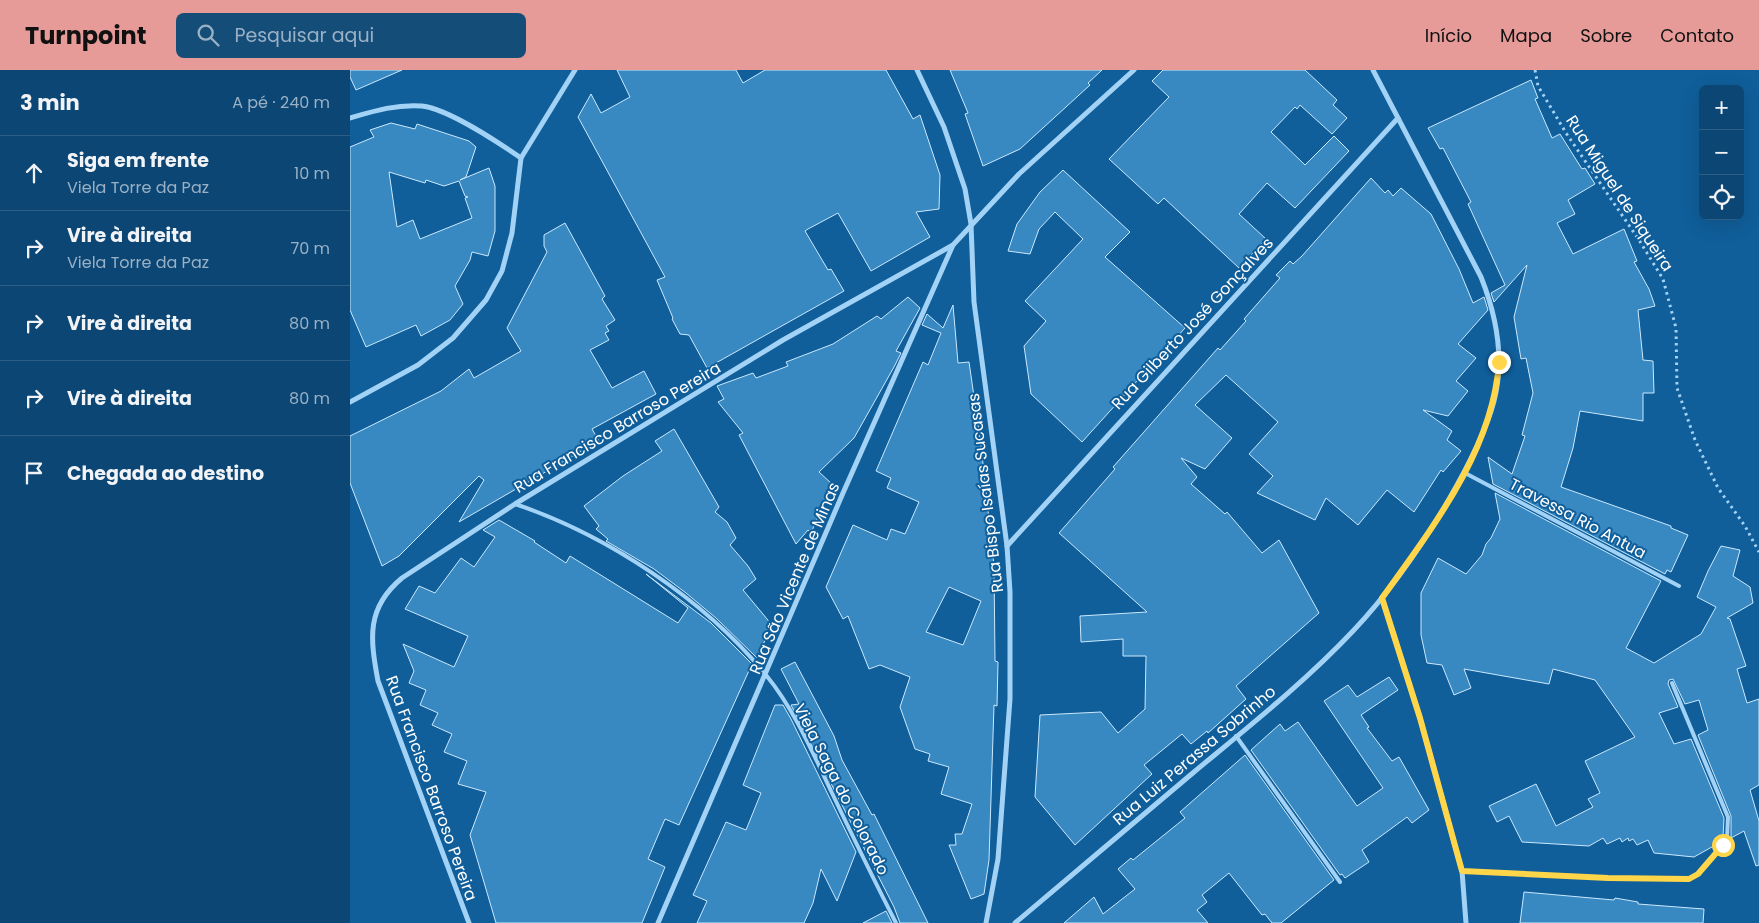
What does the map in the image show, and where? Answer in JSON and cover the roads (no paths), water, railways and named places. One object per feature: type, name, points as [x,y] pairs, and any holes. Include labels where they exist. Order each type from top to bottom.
[{"type":"street","points":[[350,402],[418,365],[453,338],[486,300],[502,272],[512,233],[521,158],[575,70]]},
{"type":"street","name":"Rua Bispo Isaías Sucasas","points":[[917,70],[944,127],[956,158],[970,224],[974,302],[1006,546],[1010,592],[1010,699],[998,859],[986,923]]},
{"type":"street","name":"Rua Francisco Barroso Pereira","points":[[469,923],[378,681],[373,653],[373,628],[376,613],[388,590],[402,578],[514,504],[783,340],[954,244],[970,224],[1019,174],[1134,70]]},
{"type":"street","name":"Rua Luiz Perassa Sobrinho","points":[[1015,923],[1236,736],[1352,632],[1382,598],[1440,514],[1465,473],[1494,402],[1498,381],[1499,337],[1491,302],[1481,276],[1373,70]]},
{"type":"street","points":[[350,118],[385,108],[424,106],[488,135],[521,158]]},
{"type":"street","name":"Rua Gilberto José Gonçalves","points":[[1006,546],[1398,118]]},
{"type":"street","name":"Rua São Vicente de Minas","points":[[658,923],[843,494],[954,244]]},
{"type":"street","points":[[1382,598],[1420,718],[1462,871],[1466,923]]},
{"type":"lane","name":"Travessa Rio Antua","points":[[1465,473],[1679,586]]},
{"type":"lane","name":"Viela Saga do Colorado","points":[[514,504],[566,525],[632,560],[706,614],[766,675],[812,750],[896,923]]},
{"type":"lane","points":[[1462,871],[1600,878],[1689,879],[1698,874],[1727,838],[1728,817],[1672,683]]},
{"type":"lane","points":[[1236,736],[1340,882]]}]
